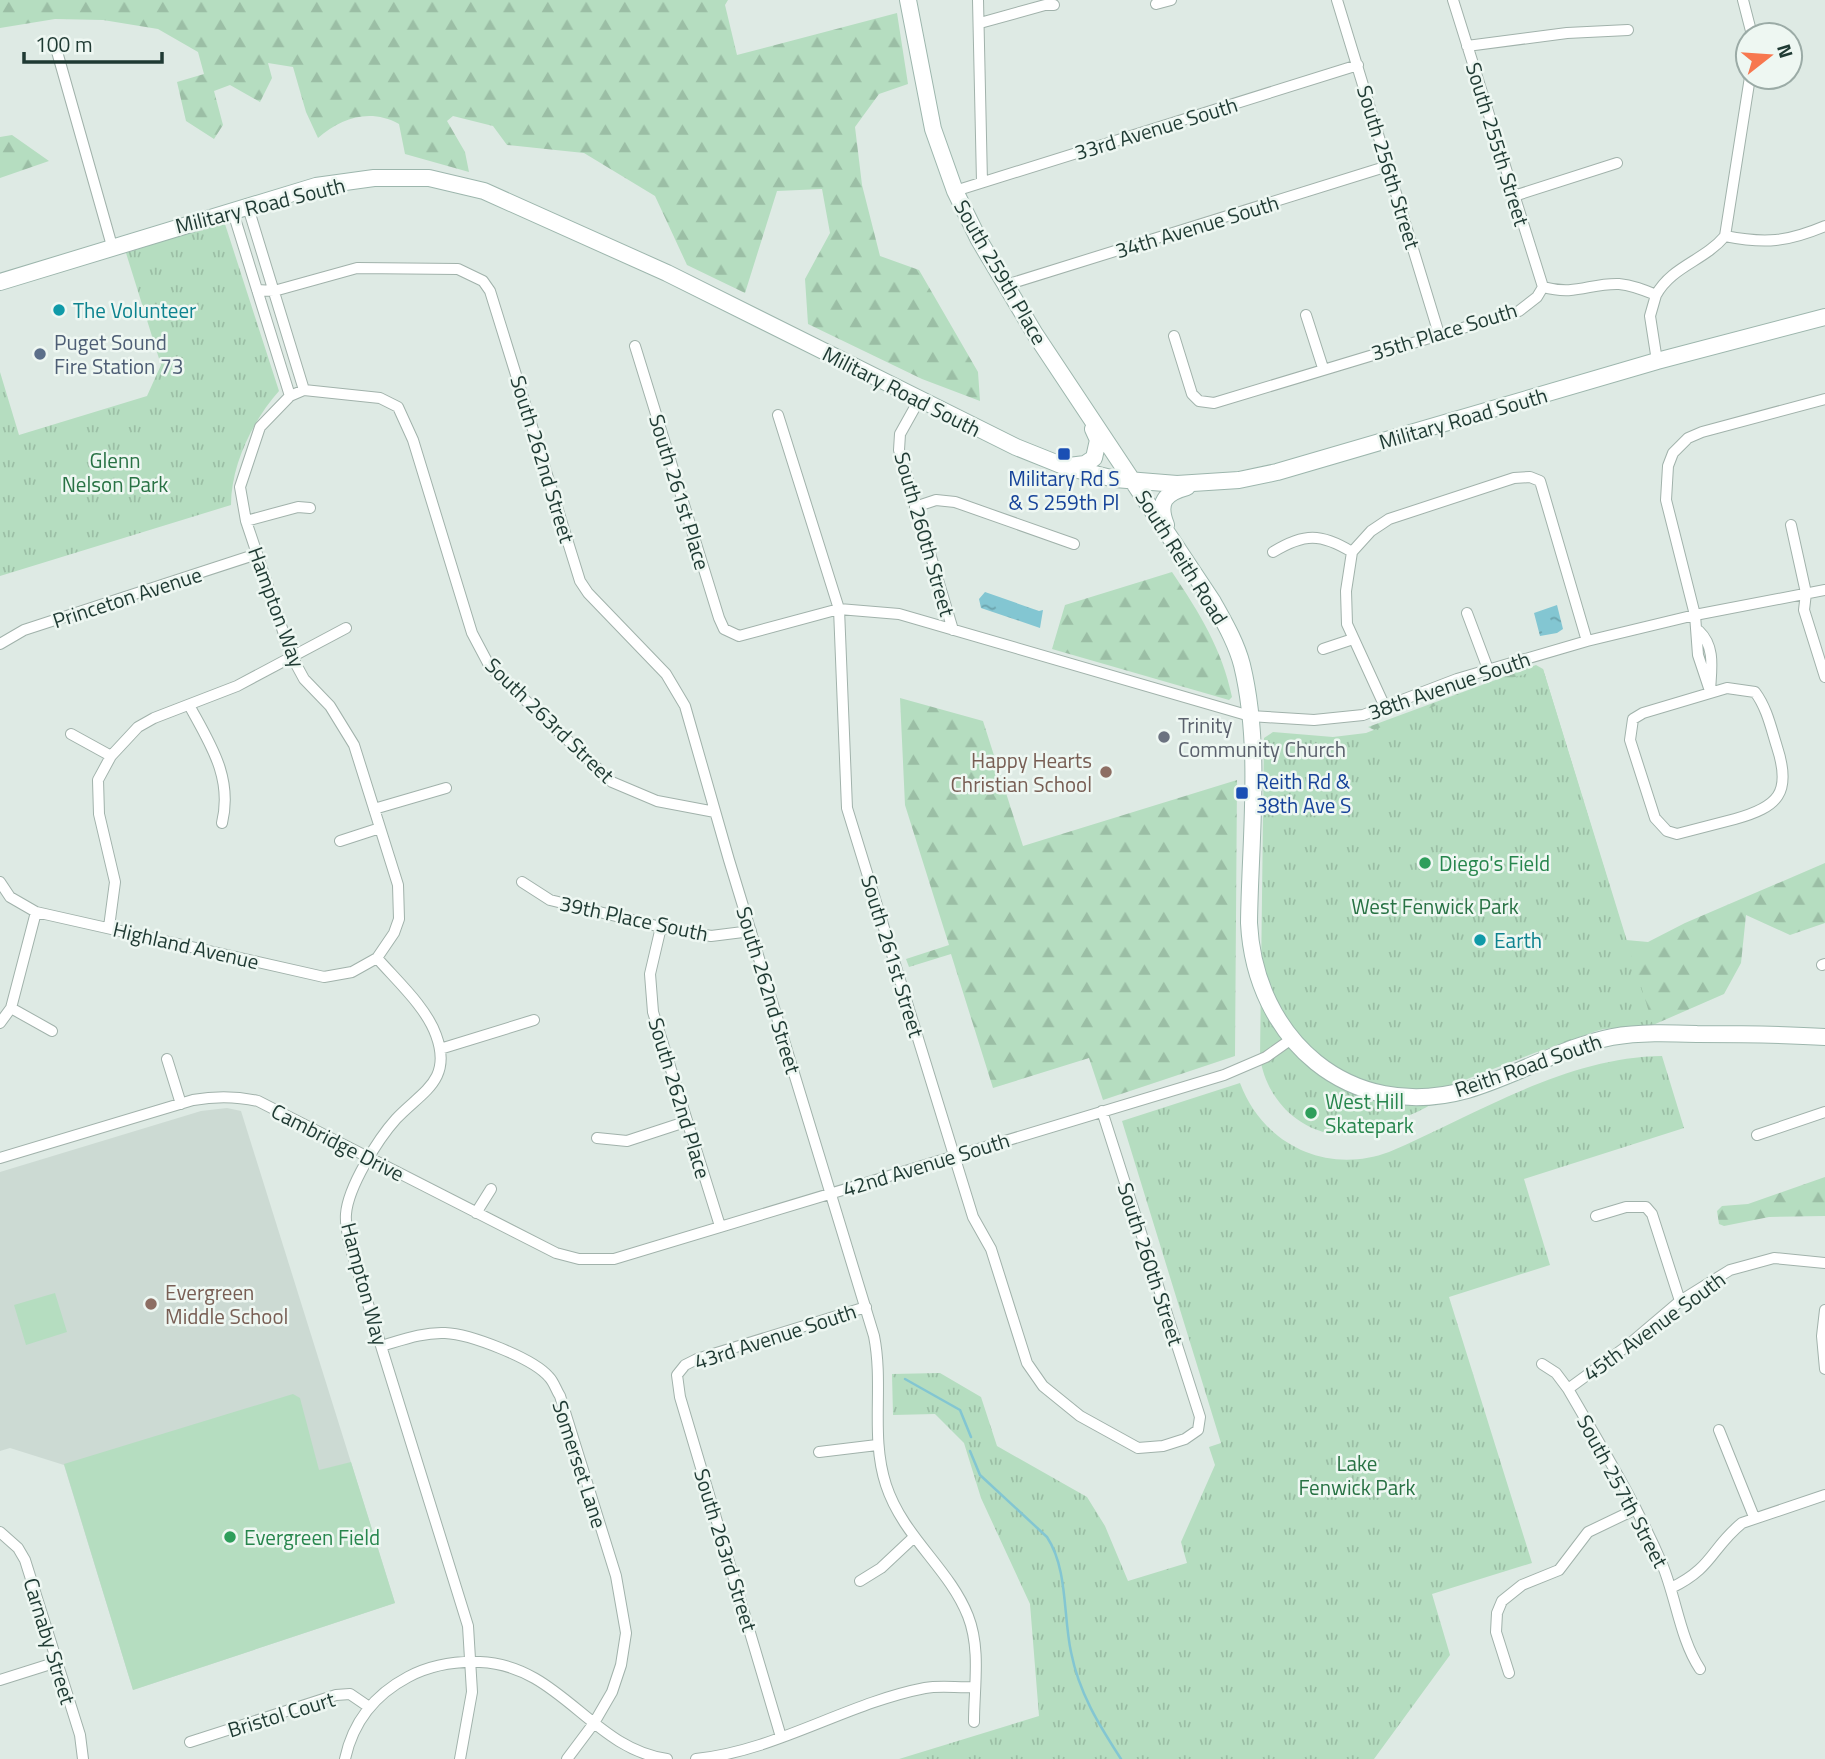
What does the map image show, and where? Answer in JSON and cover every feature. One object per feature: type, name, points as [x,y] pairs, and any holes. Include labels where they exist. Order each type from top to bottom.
[{"type":"main road","name":"South 259th Place","points":[[908,0],[933,129],[955,191],[1006,285],[1134,481]]},
{"type":"main road","name":"Military Road South","points":[[0,282],[316,186],[374,178],[429,178],[484,191],[667,273],[919,400],[1016,447],[1066,467],[1134,481],[1200,483],[1277,472],[1657,362],[1825,317]]},
{"type":"main road","points":[[1066,467],[1089,462],[1098,448],[1098,440],[1080,401]]},
{"type":"main road","name":"South Reith Road","points":[[1134,481],[1231,635],[1242,664],[1250,716],[1251,949],[1263,993],[1290,1040]]},
{"type":"main road","points":[[1170,537],[1161,510],[1164,499],[1178,489],[1200,483]]},
{"type":"main road","name":"Reith Road South","points":[[1290,1040],[1323,1069],[1364,1088],[1399,1096],[1426,1096],[1467,1090],[1611,1037],[1653,1033],[1825,1037]]},
{"type":"street","points":[[978,0],[982,182]]},
{"type":"street","points":[[1156,4],[1171,0]]},
{"type":"street","name":"South 256th Street","points":[[1337,0],[1439,334]]},
{"type":"street","name":"South 255th Street","points":[[1453,0],[1543,287]]},
{"type":"street","points":[[1743,0],[1748,21]]},
{"type":"street","points":[[980,23],[1045,5],[1054,5]]},
{"type":"street","points":[[1467,46],[1567,33],[1628,30]]},
{"type":"street","points":[[54,41],[112,246]]},
{"type":"street","name":"33rd Avenue South","points":[[955,191],[1358,65]]},
{"type":"street","points":[[1657,362],[1650,316],[1656,295],[1665,278],[1708,253],[1725,236],[1748,91]]},
{"type":"street","points":[[1514,196],[1618,163]]},
{"type":"street","name":"34th Avenue South","points":[[1006,285],[1388,166]]},
{"type":"street","points":[[240,207],[257,289],[290,396]]},
{"type":"street","points":[[240,207],[274,291],[304,390]]},
{"type":"street","points":[[1725,236],[1758,243],[1773,242],[1825,226]]},
{"type":"street","name":"South 262nd Street","points":[[274,291],[356,268],[458,269],[483,281],[494,300],[580,581],[676,688],[685,706],[866,1307],[879,1359],[877,1445],[887,1488],[913,1538],[957,1594],[969,1618],[976,1648],[974,1722]]},
{"type":"street","points":[[1543,287],[1564,292],[1616,284],[1633,286],[1656,295]]},
{"type":"street","name":"35th Place South","points":[[1174,336],[1188,384],[1199,401],[1213,403],[1519,311],[1537,298],[1543,287]]},
{"type":"street","points":[[257,289],[274,291]]},
{"type":"street","points":[[1306,315],[1323,368]]},
{"type":"street","name":"South 261st Place","points":[[635,346],[719,618],[732,634]]},
{"type":"street","name":"South 263rd Street","points":[[304,390],[390,401],[403,413],[472,633],[490,667],[612,782],[657,801],[715,812]]},
{"type":"street","name":"Hampton Way","points":[[304,390],[290,396],[260,428],[253,441],[240,487],[246,521],[291,656],[304,679],[330,706],[354,745],[398,885],[401,905],[394,933],[377,958]]},
{"type":"street","points":[[1710,691],[1703,677],[1695,641],[1699,631],[1666,500],[1668,466],[1673,453],[1688,438],[1702,432],[1825,399]]},
{"type":"street","name":"South 260th Street","points":[[919,400],[899,442],[915,507],[953,630]]},
{"type":"street","name":"South 261st Street","points":[[778,415],[839,609],[847,808],[973,1217],[991,1249],[1032,1375],[1080,1416],[1125,1443]]},
{"type":"street","points":[[1384,707],[1353,639],[1345,606],[1352,552],[1371,531],[1389,519],[1514,478],[1530,477],[1540,481],[1587,641]]},
{"type":"street","points":[[915,507],[936,500],[955,502],[1074,544]]},
{"type":"street","points":[[246,521],[298,507],[310,508]]},
{"type":"street","points":[[1791,525],[1806,593],[1804,610],[1825,677]]},
{"type":"street","points":[[1273,552],[1302,539],[1315,537],[1331,539],[1352,552]]},
{"type":"street","name":"Princeton Avenue","points":[[0,644],[24,630],[257,554]]},
{"type":"street","name":"38th Avenue South","points":[[732,634],[748,636],[839,609],[872,610],[899,614],[1250,716],[1346,719],[1488,669],[1587,641],[1695,615],[1825,590]]},
{"type":"street","points":[[1467,613],[1488,669]]},
{"type":"street","points":[[109,927],[115,882],[99,814],[98,780],[111,756],[138,727],[255,677],[346,628]]},
{"type":"street","points":[[1323,649],[1353,639]]},
{"type":"street","points":[[1743,688],[1755,692],[1763,703],[1783,763],[1784,775],[1779,796],[1761,811],[1677,834],[1667,831],[1655,818],[1630,740],[1633,719],[1643,713],[1710,691],[1743,688]]},
{"type":"street","points":[[189,705],[223,773],[226,805],[222,823]]},
{"type":"street","points":[[71,734],[111,756]]},
{"type":"street","points":[[374,808],[446,789]]},
{"type":"street","points":[[340,841],[380,828]]},
{"type":"street","name":"39th Place South","points":[[522,882],[550,900],[661,927],[711,936],[751,931]]},
{"type":"street","name":"Highland Avenue","points":[[1,884],[10,897],[36,912],[324,977],[352,972],[377,958]]},
{"type":"street","points":[[0,1023],[11,1008],[36,912]]},
{"type":"street","name":"South 262nd Place","points":[[661,927],[650,974],[653,1012],[685,1122],[720,1226]]},
{"type":"street","points":[[377,958],[428,1020],[440,1049],[534,1020]]},
{"type":"street","points":[[11,1008],[52,1031]]},
{"type":"street","name":"42nd Avenue South","points":[[556,1253],[579,1259],[614,1259],[1224,1075],[1266,1057],[1290,1040]]},
{"type":"street","name":"Hampton Way","points":[[440,1049],[439,1073],[434,1083],[423,1097],[398,1117],[370,1156],[348,1202],[346,1226],[468,1626],[472,1692],[460,1759]]},
{"type":"street","points":[[167,1059],[181,1104]]},
{"type":"street","name":"Cambridge Drive","points":[[0,1158],[193,1101],[217,1096],[258,1101],[556,1253]]},
{"type":"street","name":"South 260th Street","points":[[1102,1111],[1200,1417],[1198,1430],[1179,1441],[1143,1449],[1125,1443]]},
{"type":"street","points":[[1757,1135],[1825,1112]]},
{"type":"street","points":[[597,1138],[626,1141],[685,1122]]},
{"type":"street","points":[[476,1213],[491,1189]]},
{"type":"street","points":[[1596,1216],[1626,1207],[1646,1207],[1652,1214],[1680,1301]]},
{"type":"street","name":"45th Avenue South","points":[[1568,1389],[1627,1346],[1680,1301],[1730,1270],[1754,1261],[1774,1258],[1825,1263]]},
{"type":"street","name":"43rd Avenue South","points":[[685,1365],[705,1356],[866,1307]]},
{"type":"street","points":[[1825,1310],[1822,1336],[1825,1369]]},
{"type":"street","name":"Somerset Lane","points":[[381,1346],[415,1336],[447,1333],[520,1357],[550,1378],[566,1414],[616,1576],[625,1619],[625,1645],[617,1681],[594,1723],[567,1759]]},
{"type":"street","name":"South 257th Street","points":[[1542,1364],[1550,1368],[1568,1389],[1636,1509],[1671,1588],[1691,1654],[1700,1669]]},
{"type":"street","name":"South 263rd Street","points":[[685,1365],[677,1375],[677,1388],[781,1737]]},
{"type":"street","points":[[1719,1430],[1754,1517]]},
{"type":"street","points":[[819,1452],[877,1445]]},
{"type":"street","points":[[1671,1588],[1690,1579],[1708,1564],[1731,1532],[1754,1517],[1825,1494]]},
{"type":"street","points":[[1509,1673],[1496,1632],[1498,1606],[1509,1592],[1559,1570],[1567,1563],[1582,1538],[1596,1527],[1636,1509]]},
{"type":"street","name":"Carnaby Street","points":[[0,1532],[18,1548],[25,1560],[80,1735],[83,1759]]},
{"type":"street","points":[[860,1581],[881,1568],[913,1538]]},
{"type":"street","points":[[345,1759],[356,1725],[369,1706],[394,1686],[425,1668],[472,1661],[497,1662],[538,1678],[594,1723],[642,1752],[667,1759]]},
{"type":"street","points":[[0,1680],[57,1662]]},
{"type":"street","points":[[696,1759],[781,1737],[906,1693],[933,1687],[974,1687]]},
{"type":"street","name":"Bristol Court","points":[[190,1742],[336,1695],[350,1694],[369,1706]]},
{"type":"shaded area","name":"Evergreen Middle School","points":[[227,1108],[241,1111],[395,1603],[133,1690],[64,1465],[10,1448],[0,1451],[0,1172],[201,1111]]},
{"type":"green space","points":[[0,0],[728,0],[725,5],[737,55],[897,13],[908,84],[879,94],[855,127],[862,185],[880,256],[919,270],[978,372],[980,401],[922,379],[808,324],[805,279],[830,233],[822,189],[777,191],[745,293],[687,265],[655,196],[584,153],[507,145],[493,126],[453,116],[447,121],[465,152],[469,172],[405,154],[399,124],[388,119],[367,116],[356,118],[336,125],[318,138],[306,112],[293,67],[268,63],[272,78],[260,102],[230,85],[214,91],[223,125],[214,139],[186,121],[177,82],[204,74],[198,52],[158,29],[103,20],[55,19],[0,28]]},
{"type":"green space","points":[[12,135],[49,161],[0,178],[0,137]]},
{"type":"green space","name":"Glenn Nelson Park","points":[[224,221],[279,391],[252,429],[245,444],[235,474],[231,505],[0,576],[0,372],[19,435],[147,396],[161,365],[126,253]]},
{"type":"green space","points":[[1172,572],[1216,647],[1228,679],[1232,697],[1229,700],[1052,649],[1065,605]]},
{"type":"green space","points":[[1536,665],[1543,669],[1626,940],[1648,942],[1685,923],[1825,863],[1825,923],[1790,935],[1746,915],[1741,963],[1724,994],[1653,1025],[1602,1029],[1538,1052],[1402,743],[1368,727]]},
{"type":"green space","name":"West Fenwick Park","points":[[1543,669],[1653,1025],[1615,1027],[1589,1032],[1449,1086],[1428,1106],[1366,1133],[1342,1135],[1308,1126],[1294,1117],[1272,1091],[1264,1075],[1260,1057],[1264,738],[1273,732],[1333,737],[1366,733],[1491,684]]},
{"type":"green space","points":[[900,698],[983,721],[1023,846],[1237,780],[1235,1056],[1103,1100],[1089,1058],[993,1088],[951,954],[909,967],[906,959],[949,945],[905,805]]},
{"type":"green space","name":"Lake Fenwick Park","points":[[1662,1056],[1684,1128],[1524,1179],[1550,1265],[1449,1297],[1532,1563],[1432,1594],[1450,1655],[1374,1759],[899,1759],[1039,1716],[1030,1604],[981,1498],[964,1443],[935,1414],[893,1415],[892,1374],[940,1373],[981,1397],[997,1446],[1087,1497],[1105,1526],[1128,1581],[1187,1563],[1181,1542],[1215,1465],[1209,1447],[1221,1443],[1122,1121],[1240,1083],[1250,1105],[1264,1123],[1281,1138],[1321,1157],[1343,1160],[1366,1158],[1389,1152],[1556,1077],[1626,1059]]},
{"type":"green space","points":[[1825,1177],[1825,1216],[1769,1217],[1724,1226],[1719,1224],[1717,1211],[1722,1206],[1748,1204]]},
{"type":"green space","points":[[55,1293],[67,1332],[26,1345],[14,1305]]},
{"type":"green space","name":"Evergreen Field","points":[[293,1394],[300,1398],[319,1470],[351,1462],[395,1603],[133,1690],[64,1464]]},
{"type":"water","points":[[985,592],[1039,611],[1043,610],[1040,628],[981,608],[979,599]]},
{"type":"water","points":[[1557,605],[1563,629],[1540,636],[1534,613]]},
{"type":"waterway","points":[[905,1379],[960,1410],[971,1437]]},
{"type":"waterway","points":[[970,1451],[980,1475],[1047,1537],[1054,1550],[1062,1578],[1069,1638],[1079,1681],[1098,1721],[1121,1759]]},
{"type":"place","name":"The Volunteer","points":[[59,310]]},
{"type":"place","name":"Puget Sound Fire Station 73","points":[[40,354]]},
{"type":"place","name":"Military Rd S & S 259th Pl","points":[[1064,454]]},
{"type":"place","name":"Trinity Community Church","points":[[1164,737]]},
{"type":"place","name":"Happy Hearts Christian School","points":[[1106,772]]},
{"type":"place","name":"Reith Rd & 38th Ave S","points":[[1242,793]]},
{"type":"place","name":"Diego's Field","points":[[1425,863]]},
{"type":"place","name":"Earth","points":[[1480,940]]},
{"type":"place","name":"West Hill Skatepark","points":[[1311,1113]]},
{"type":"place","name":"Evergreen Middle School","points":[[151,1304]]},
{"type":"place","name":"Evergreen Field","points":[[230,1537]]}]
